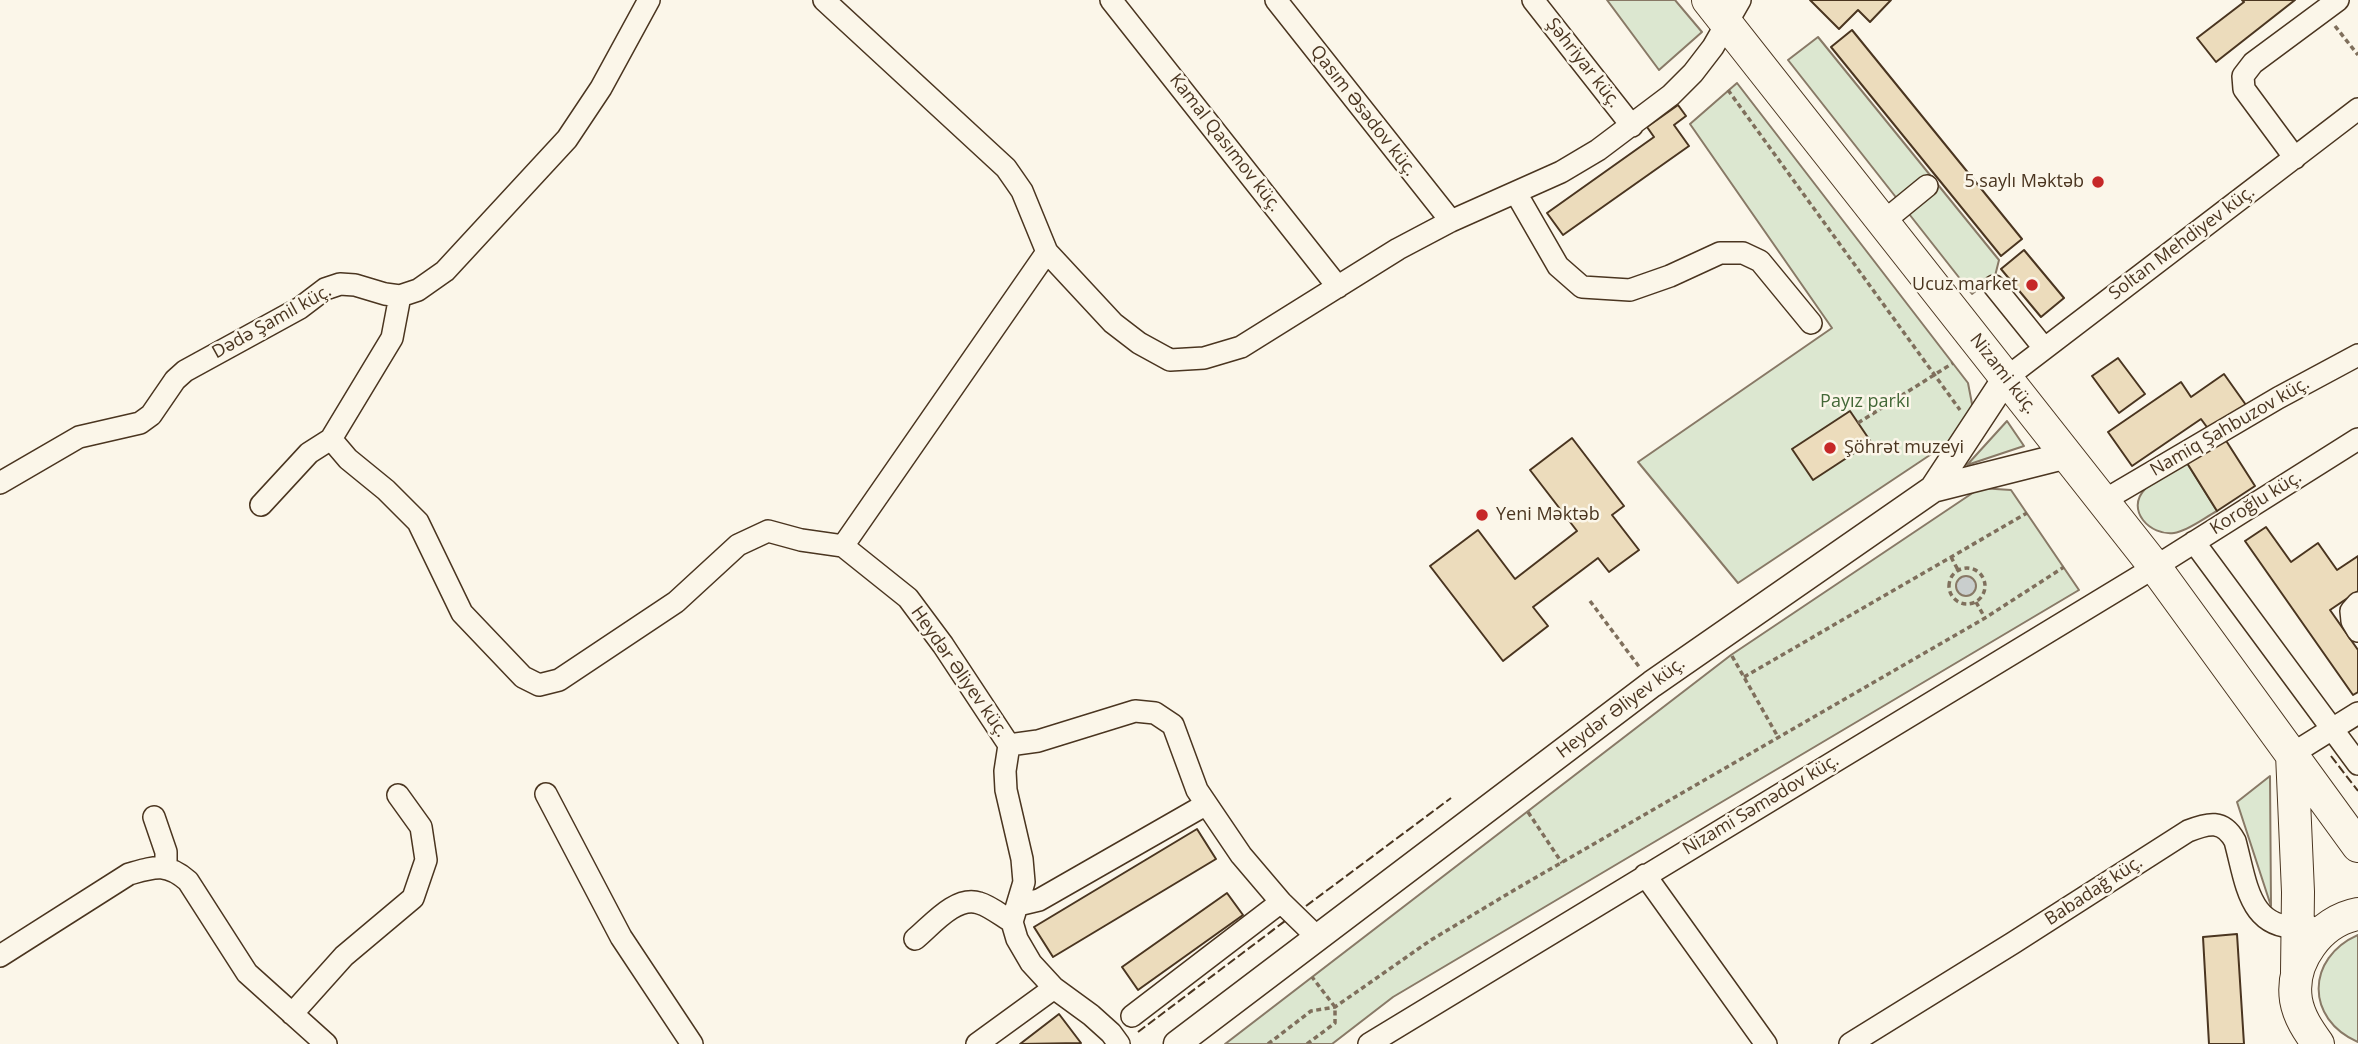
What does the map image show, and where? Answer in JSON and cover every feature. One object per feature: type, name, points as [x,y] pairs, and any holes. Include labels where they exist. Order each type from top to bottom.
[{"type":"highway","name":"Nizami küç.","points":[[1725,8],[1883,222],[2155,567],[2358,846]]},
{"type":"highway","points":[[2292,754],[2298,928],[2294,1044]]},
{"type":"highway","points":[[2318,1044],[2303,1023],[2297,985],[2307,948],[2324,929],[2353,915]]},
{"type":"main road","points":[[1933,489],[2006,378]]},
{"type":"main road","points":[[1933,489],[2068,455]]},
{"type":"main road","name":"Heydər Əliyev küç.","points":[[1177,1044],[1652,684],[1933,489]]},
{"type":"street","points":[[261,505],[309,453],[331,439],[392,338],[400,296],[418,290],[445,271],[568,139],[601,88],[649,0]]},
{"type":"street","points":[[824,0],[1006,168],[1022,191],[1047,252],[1113,323],[1139,343],[1170,360],[1204,358],[1241,347],[1398,249],[1451,221],[1516,193],[1598,150],[1671,95],[1693,73],[1725,8]]},
{"type":"street","name":"Kamal Qasımov küç.","points":[[1111,0],[1339,287]]},
{"type":"street","name":"Qasım Əsədov küç.","points":[[1276,0],[1451,221]]},
{"type":"street","name":"Şəhriyar küç.","points":[[1533,0],[1632,126]]},
{"type":"street","points":[[2295,158],[2244,89],[2243,76],[2253,64],[2338,0]]},
{"type":"street","name":"Soltan Mehdiyev küç.","points":[[2006,378],[2358,108]]},
{"type":"street","points":[[1883,222],[1927,186]]},
{"type":"street","points":[[1516,193],[1558,265],[1582,287],[1630,290],[1670,276],[1720,253],[1743,253],[1760,261],[1811,323]]},
{"type":"street","points":[[331,439],[348,459],[386,490],[418,522],[462,612],[523,677],[539,685],[559,680],[676,602],[738,545],[768,531],[801,540],[843,546],[1047,252]]},
{"type":"street","name":"Dədə Şamil küç.","points":[[0,483],[79,438],[140,423],[151,415],[184,371],[300,308],[325,289],[340,284],[355,285],[400,296]]},
{"type":"street","points":[[1994,286],[2044,348]]},
{"type":"street","name":"Namiq Şahbuzov küç.","points":[[2103,501],[2278,398],[2358,355]]},
{"type":"street","name":"Koroğlu küç.","points":[[2155,567],[2358,439]]},
{"type":"street","points":[[2194,542],[2358,764]]},
{"type":"street","name":"Heydər Əliyev küç.","points":[[843,546],[908,598],[943,645],[1009,745],[1038,741],[1135,711],[1155,713],[1172,725],[1205,805],[1241,855],[1281,902],[1317,937]]},
{"type":"street","name":"Nizami Səmədov küç.","points":[[1369,1044],[2155,567]]},
{"type":"street","points":[[2358,603],[2351,611],[2352,621],[2358,631]]},
{"type":"street","points":[[2292,754],[2358,713]]},
{"type":"street","points":[[1009,745],[1005,771],[1006,790],[1022,859],[1024,882],[1015,914],[1017,939],[1031,963],[1054,988],[1091,1015],[1119,1044]]},
{"type":"street","points":[[547,793],[621,937],[692,1044]]},
{"type":"street","points":[[292,1014],[344,956],[413,898],[426,860],[421,827],[398,795]]},
{"type":"street","points":[[915,939],[956,905],[965,902],[979,902],[1015,914],[1205,805]]},
{"type":"street","points":[[154,817],[166,852],[166,867]]},
{"type":"street","name":"Babadağ küç.","points":[[1850,1044],[2188,831],[2205,824],[2219,825],[2229,831],[2235,841],[2256,911],[2274,924],[2298,928]]},
{"type":"street","points":[[0,956],[129,874],[166,867],[188,881],[247,973],[326,1044]]},
{"type":"street","points":[[1645,875],[1766,1044]]},
{"type":"street","points":[[1132,1016],[1281,902]]},
{"type":"street","points":[[2298,928],[2353,915]]},
{"type":"street","points":[[978,1044],[1054,988]]},
{"type":"path","points":[[1728,90],[1961,411]]},
{"type":"path","points":[[1858,423],[1953,363]]},
{"type":"path","points":[[1744,677],[2027,513]]},
{"type":"path","points":[[1951,557],[1958,570]]},
{"type":"path","points":[[1268,1044],[1311,1011],[1335,1007],[1432,940],[1985,618],[2064,567]]},
{"type":"path","points":[[1969,568],[1980,573],[1985,583],[1984,594],[1976,602],[1965,604],[1955,600],[1949,590],[1951,579],[1958,570],[1969,568]]},
{"type":"path","points":[[1590,601],[1652,684]]},
{"type":"path","points":[[1976,602],[1985,618]]},
{"type":"path","points":[[1731,656],[1778,737]]},
{"type":"path","points":[[1528,812],[1562,863]]},
{"type":"path","points":[[1307,1044],[1335,1023],[1335,1007],[1312,977]]},
{"type":"green space","points":[[1607,0],[1675,0],[1702,32],[1659,70]]},
{"type":"green space","points":[[1818,37],[1999,260],[1995,276],[1972,294],[1788,60]]},
{"type":"green space","name":"Payız parkı","points":[[1737,83],[1968,383],[1973,409],[1967,421],[1945,445],[1738,583],[1638,462],[1832,328],[1690,124]]},
{"type":"green space","points":[[2007,421],[2024,446],[1967,465]]},
{"type":"green space","points":[[2187,463],[2217,511],[2179,532],[2165,533],[2149,526],[2139,513],[2140,497],[2154,481]]},
{"type":"green space","points":[[1980,488],[2011,490],[2079,590],[1393,997],[1332,1044],[1225,1044],[1731,655]]},
{"type":"green space","points":[[2270,776],[2271,906],[2237,802]]},
{"type":"green space","points":[[2358,935],[2358,1042],[2341,1032],[2328,1019],[2321,1004],[2319,988],[2321,973],[2329,958],[2341,945]]},
{"type":"shaded area","points":[[1962,576],[1970,576],[1976,586],[1970,596],[1962,596],[1956,590],[1956,582]]},
{"type":"building","points":[[1810,0],[1891,0],[1870,22],[1858,10],[1839,29]]},
{"type":"building","points":[[2242,0],[2295,0],[2216,62],[2197,38],[2244,2]]},
{"type":"building","points":[[1852,30],[2022,239],[2001,256],[1831,47]]},
{"type":"building","points":[[1678,105],[1686,116],[1674,125],[1689,146],[1563,235],[1547,213],[1654,137],[1647,127]]},
{"type":"building","points":[[2024,250],[2064,298],[2041,317],[2001,269]]},
{"type":"building","points":[[2118,358],[2145,394],[2119,413],[2092,376]]},
{"type":"building","points":[[2224,374],[2246,405],[2209,430],[2201,419],[2132,466],[2108,432],[2181,382],[2191,397]]},
{"type":"building","points":[[1850,411],[1871,442],[1813,480],[1792,449]]},
{"type":"building","points":[[1572,438],[1624,506],[1612,515],[1639,550],[1609,572],[1598,558],[1533,607],[1548,626],[1503,661],[1430,566],[1478,530],[1515,579],[1577,531],[1530,470]]},
{"type":"building","points":[[2225,439],[2255,486],[2217,511],[2187,463]]},
{"type":"building","points":[[2266,527],[2291,562],[2318,543],[2337,570],[2358,556],[2358,591],[2330,610],[2358,650],[2358,692],[2353,695],[2245,541]]},
{"type":"building","points":[[1197,829],[1216,859],[1053,957],[1034,927]]},
{"type":"building","points":[[1227,893],[1243,915],[1138,990],[1122,967]]},
{"type":"building","points":[[2237,934],[2244,1044],[2209,1044],[2203,937]]},
{"type":"building","points":[[1059,1014],[1081,1043],[1020,1044]]},
{"type":"fence","points":[[2331,756],[2358,791]]},
{"type":"fence","points":[[1306,906],[1451,798]]},
{"type":"fence","points":[[1138,1032],[1285,921]]},
{"type":"place","name":"5 saylı Məktəb","points":[[2098,182]]},
{"type":"place","name":"Ucuz market","points":[[2032,285]]},
{"type":"place","name":"Şöhrət muzeyi","points":[[1830,448]]},
{"type":"place","name":"Yeni Məktəb","points":[[1482,515]]}]
